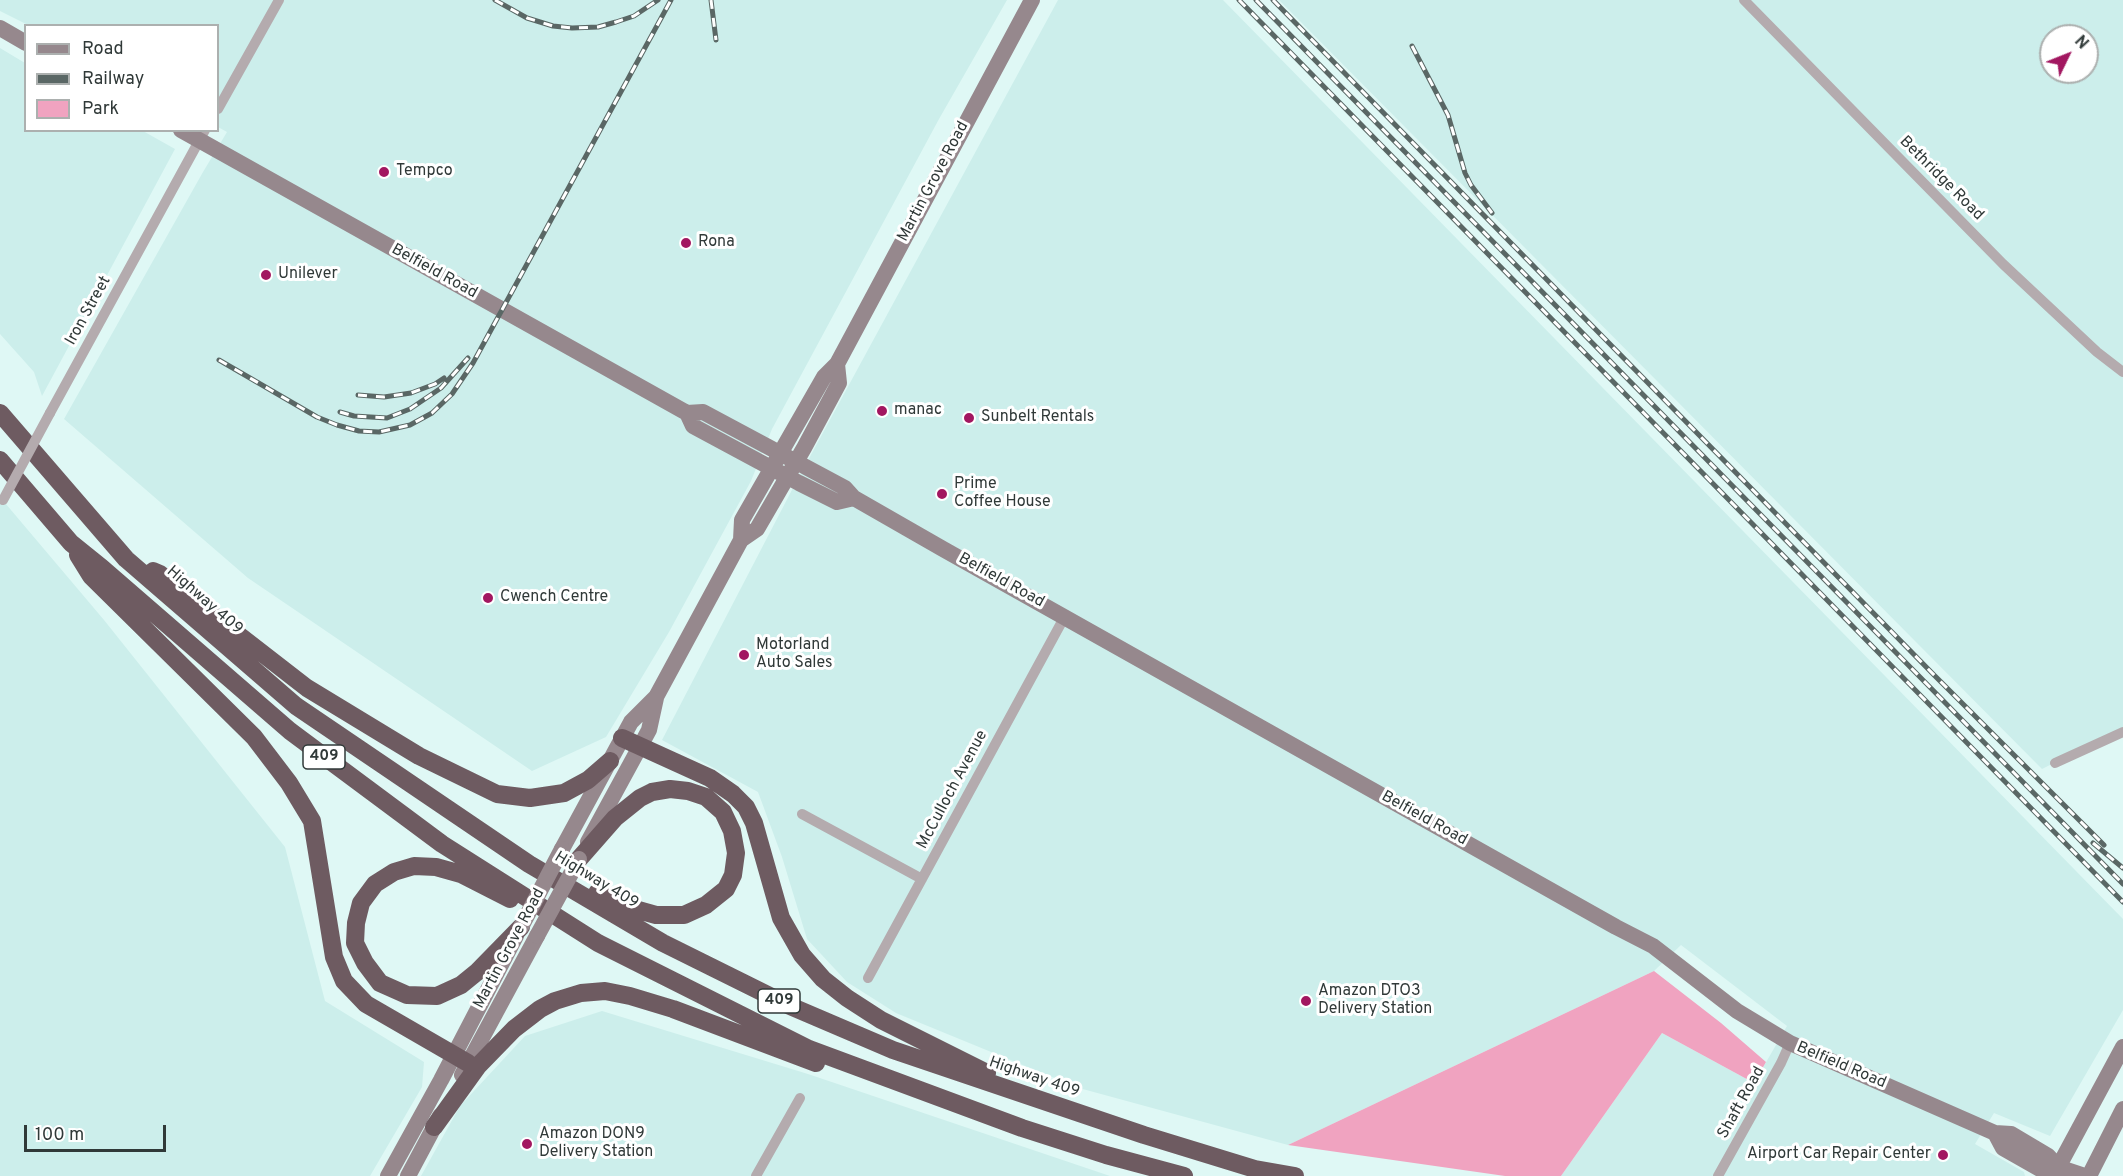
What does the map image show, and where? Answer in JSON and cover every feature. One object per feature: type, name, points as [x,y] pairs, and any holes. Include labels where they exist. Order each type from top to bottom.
[{"type":"highway","name":"Highway 409","points":[[0,413],[126,559],[296,706],[529,864],[663,943],[790,1006],[893,1050],[1045,1103],[1255,1168],[1295,1176]]},
{"type":"highway","name":"409","points":[[0,460],[71,543],[290,731],[442,844],[598,943],[809,1049],[1022,1128],[1106,1155],[1184,1176]]},
{"type":"highway","points":[[71,543],[92,576],[254,737],[289,783],[312,821],[334,957],[344,981],[366,1004],[461,1059]]},
{"type":"highway","points":[[126,559],[160,574],[308,688],[419,756],[497,794],[530,798],[553,796],[579,786],[610,761]]},
{"type":"highway","points":[[622,738],[710,778],[733,794],[746,807],[754,823],[781,918],[802,955],[823,979],[881,1020],[1045,1103]]},
{"type":"highway","points":[[529,864],[631,908],[656,915],[684,915],[706,905],[726,889],[733,875],[735,853],[732,831],[723,812],[706,797],[688,790],[670,789],[652,792],[640,798],[615,818],[579,859]]},
{"type":"highway","points":[[521,927],[461,985],[437,996],[407,995],[380,983],[365,963],[355,943],[356,923],[361,903],[375,884],[394,872],[414,866],[436,867],[461,874],[598,943]]},
{"type":"highway","points":[[434,1127],[478,1066],[523,1021],[555,1000],[581,993],[605,991],[673,1009],[882,1087],[1022,1128]]},
{"type":"main road","name":"Martin Grove Road","points":[[408,1176],[434,1127],[461,1059],[521,927],[562,849],[631,722],[656,696],[741,540],[742,520],[824,377],[837,364],[1032,0]]},
{"type":"main road","points":[[0,28],[24,42]]},
{"type":"main road","name":"Belfield Road","points":[[202,136],[687,413],[693,426],[837,502],[854,498]]},
{"type":"main road","name":"Martin Grove Road","points":[[741,540],[757,529],[788,477],[839,382],[837,364]]},
{"type":"main road","name":"Belfield Road","points":[[687,413],[703,411],[845,488],[854,498],[1653,946],[1737,1011],[1790,1043],[1995,1133],[2011,1134],[2048,1156],[2056,1171]]},
{"type":"main road","name":"Martin Grove Road","points":[[388,1176],[537,936],[648,730],[656,696]]},
{"type":"main road","points":[[2123,1047],[2056,1171],[2087,1176],[2123,1109]]},
{"type":"street","points":[[219,107],[279,0]]},
{"type":"street","name":"Bethridge Road","points":[[1744,0],[2004,264],[2097,352],[2123,372]]},
{"type":"street","name":"Iron Street","points":[[1,503],[202,136]]},
{"type":"street","name":"McCulloch Avenue","points":[[868,978],[1065,616]]},
{"type":"street","points":[[2055,763],[2123,732]]},
{"type":"street","points":[[802,814],[922,879]]},
{"type":"street","name":"Shaft Road","points":[[1718,1176],[1781,1064],[1790,1043]]},
{"type":"street","points":[[756,1176],[800,1098]]},
{"type":"shaded area","points":[[0,0],[1007,0],[939,119],[772,429],[751,481],[669,632],[606,737],[532,771],[248,578],[64,419],[227,132],[219,128],[219,24],[26,24],[0,11]]},
{"type":"shaded area","points":[[1058,0],[1223,0],[2123,919],[2123,1010],[2050,1136],[1994,1113],[1975,1144],[2024,1172],[2025,1176],[1561,1176],[1662,1033],[1754,1083],[1787,1026],[1681,945],[1654,971],[1288,1145],[1079,1088],[896,1013],[847,982],[807,939],[782,857],[758,792],[662,740],[794,486]]},
{"type":"shaded area","points":[[1279,0],[2123,0],[2123,728],[2042,769]]},
{"type":"shaded area","points":[[0,48],[24,62],[24,132],[145,132],[175,149],[42,396],[34,372],[0,334]]},
{"type":"shaded area","points":[[0,497],[104,620],[285,847],[325,1001],[424,1062],[422,1087],[370,1176],[0,1176]]},
{"type":"shaded area","points":[[602,1011],[808,1074],[1110,1176],[421,1176],[460,1106],[525,1036]]},
{"type":"green space","points":[[1654,971],[1721,1023],[1766,1062],[1754,1083],[1662,1033],[1561,1176],[1505,1176],[1288,1145]]},
{"type":"railway","points":[[495,0],[527,18],[553,26],[572,28],[598,27],[616,22],[634,16],[658,0]]},
{"type":"railway","points":[[219,360],[317,417],[359,431],[379,432],[410,425],[432,413],[452,394],[473,363],[671,0]]},
{"type":"railway","points":[[711,0],[716,40]]},
{"type":"railway","points":[[1239,0],[2123,902]]},
{"type":"railway","points":[[1256,0],[2123,884]]},
{"type":"railway","points":[[1273,0],[1935,676],[2104,845]]},
{"type":"railway","points":[[1412,46],[1448,115],[1465,173],[1492,213]]},
{"type":"railway","points":[[340,412],[354,416],[387,418],[410,409],[441,388],[468,358]]},
{"type":"railway","points":[[358,395],[384,397],[411,393],[444,378]]},
{"type":"railway","points":[[2093,843],[2123,868]]},
{"type":"place","name":"Tempco","points":[[384,172]]},
{"type":"place","name":"Rona","points":[[686,243]]},
{"type":"place","name":"Unilever","points":[[266,275]]},
{"type":"place","name":"manac","points":[[882,411]]},
{"type":"place","name":"Sunbelt Rentals","points":[[969,418]]},
{"type":"place","name":"Prime Coffee House","points":[[942,494]]},
{"type":"place","name":"Cwench Centre","points":[[488,598]]},
{"type":"place","name":"Motorland Auto Sales","points":[[744,655]]},
{"type":"place","name":"Amazon DTO3 Delivery Station","points":[[1306,1001]]},
{"type":"place","name":"Amazon DON9 Delivery Station","points":[[527,1144]]},
{"type":"place","name":"Airport Car Repair Center","points":[[1943,1155]]}]
